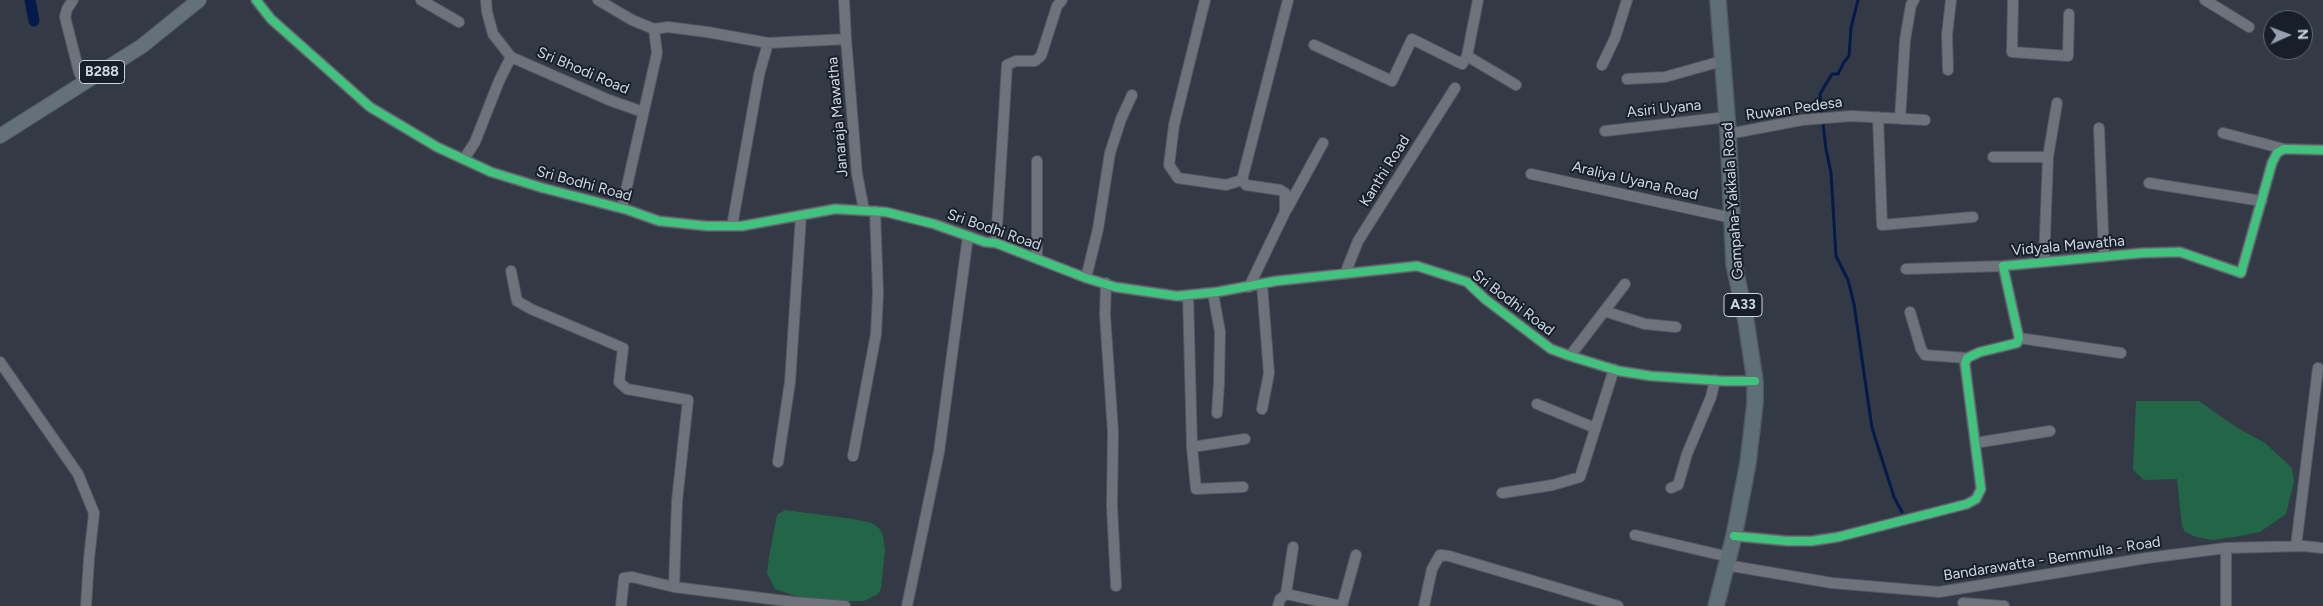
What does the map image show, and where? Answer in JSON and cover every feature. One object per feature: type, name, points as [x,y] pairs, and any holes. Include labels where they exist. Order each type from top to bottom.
[{"type":"highway","name":"Gampaha-Yakkala Road","points":[[1716,606],[1734,536],[1748,463],[1756,403],[1755,381],[1734,264],[1727,117],[1718,0]]},
{"type":"main road","name":"B288","points":[[0,136],[142,46],[199,0]]},
{"type":"street","points":[[73,0],[67,9],[65,17],[79,72],[85,83]]},
{"type":"street","name":"Sri Bodhi Road","points":[[256,0],[271,18],[370,107],[437,147],[491,172],[543,188],[622,208],[659,221],[742,226],[835,209],[869,210],[934,224],[968,236],[996,243],[1086,278],[1155,294],[1188,295],[1213,293],[1262,284],[1417,266],[1467,282],[1485,299],[1551,350],[1614,369],[1651,376],[1755,381]]},
{"type":"street","points":[[421,0],[459,22]]},
{"type":"street","name":"Sri Bhodi Road","points":[[486,0],[493,34],[511,57],[609,100],[643,112]]},
{"type":"street","name":"Janaraja Mawatha","points":[[598,0],[632,20],[654,28],[668,27],[768,43],[846,39],[857,174],[869,210],[878,293],[876,334],[853,456]]},
{"type":"street","points":[[844,0],[846,39]]},
{"type":"street","points":[[996,243],[1008,65],[1016,61],[1035,61],[1041,56],[1057,6],[1062,0]]},
{"type":"street","points":[[1205,0],[1174,124],[1169,165],[1178,178],[1226,185],[1242,180]]},
{"type":"street","points":[[1242,180],[1288,0]]},
{"type":"street","points":[[1314,45],[1392,81],[1412,39],[1462,64],[1467,56],[1478,0]]},
{"type":"street","points":[[1602,65],[1615,38],[1627,0]]},
{"type":"street","points":[[1900,119],[1905,40],[1911,5],[1914,0]]},
{"type":"street","points":[[1948,70],[1951,0]]},
{"type":"street","points":[[2013,0],[2012,52],[2068,56],[2069,14]]},
{"type":"street","points":[[2205,0],[2249,27]]},
{"type":"street","points":[[622,208],[657,53],[654,28]]},
{"type":"street","points":[[732,226],[759,75],[768,43]]},
{"type":"street","points":[[1467,56],[1516,85]]},
{"type":"street","points":[[464,159],[475,142],[499,81],[511,57]]},
{"type":"street","points":[[1627,79],[1665,77],[1722,61]]},
{"type":"street","name":"Kanthi Road","points":[[1345,274],[1358,241],[1455,88]]},
{"type":"street","points":[[1086,278],[1098,229],[1110,153],[1121,119],[1132,95]]},
{"type":"street","points":[[2044,262],[2048,157],[2056,103]]},
{"type":"street","name":"Ruwan Pedesa","points":[[1728,134],[1802,120],[1851,116],[1925,120]]},
{"type":"street","name":"Asiri Uyana","points":[[1605,131],[1727,117]]},
{"type":"street","points":[[1878,118],[1882,225],[1973,217]]},
{"type":"street","points":[[2099,128],[2104,257]]},
{"type":"street","points":[[2223,133],[2284,149],[2323,150]]},
{"type":"street","points":[[1249,287],[1285,212],[1323,143]]},
{"type":"street","name":"Vidyala Mawatha","points":[[2018,338],[2003,266],[2180,252],[2241,272],[2272,163],[2276,153],[2284,149]]},
{"type":"street","points":[[1993,157],[2048,157]]},
{"type":"street","points":[[1036,161],[1037,259]]},
{"type":"street","name":"Araliya Uyana Road","points":[[1531,174],[1732,218]]},
{"type":"street","points":[[1242,180],[1246,185],[1280,190],[1285,193],[1287,201],[1285,212]]},
{"type":"street","points":[[2149,184],[2262,201]]},
{"type":"street","points":[[778,462],[790,382],[801,215]]},
{"type":"street","points":[[907,606],[940,452],[968,236]]},
{"type":"street","points":[[1906,268],[2003,266]]},
{"type":"street","points":[[511,272],[517,301],[530,310],[623,348],[619,382],[627,389],[688,400],[677,501],[674,587]]},
{"type":"street","points":[[1106,283],[1105,315],[1113,432],[1112,506],[1116,586]]},
{"type":"street","points":[[1262,284],[1269,373],[1262,409]]},
{"type":"street","points":[[1570,356],[1625,284]]},
{"type":"street","points":[[1213,293],[1220,332],[1220,383],[1217,413]]},
{"type":"street","points":[[1188,295],[1192,446],[1196,489],[1243,487]]},
{"type":"street","points":[[1604,311],[1644,324],[1676,327]]},
{"type":"street","points":[[1910,312],[1921,350],[1925,355],[1968,358],[1980,352],[2016,343],[2018,338],[2121,353]]},
{"type":"street","points":[[1734,536],[1788,541],[1812,541],[1864,532],[1968,504],[1976,499],[1981,489],[1965,364],[1968,358]]},
{"type":"street","points":[[0,362],[78,474],[94,514],[86,606]]},
{"type":"street","points":[[2296,546],[2318,368]]},
{"type":"street","points":[[1502,493],[1553,485],[1580,477],[1614,369]]},
{"type":"street","points":[[1671,488],[1678,485],[1687,454],[1711,397],[1715,380]]},
{"type":"street","points":[[1537,404],[1596,428]]},
{"type":"street","points":[[1976,443],[2050,431]]},
{"type":"street","points":[[1192,446],[1245,439]]},
{"type":"street","name":"Bandarawatta - Bemmulla - Road","points":[[1635,535],[1728,561],[1832,583],[1913,591],[1957,590],[2066,570],[2226,548],[2296,546],[2323,548]]},
{"type":"street","points":[[1286,594],[1293,547]]},
{"type":"street","points":[[2226,548],[2226,606]]},
{"type":"street","points":[[1278,606],[1280,598],[1286,594],[1342,606],[1356,555]]},
{"type":"street","points":[[1424,606],[1432,569],[1440,556],[1449,556],[1618,606]]},
{"type":"street","points":[[621,606],[624,578],[632,577],[674,587],[802,604],[845,606]]},
{"type":"street","points":[[1957,590],[1963,605],[2004,606]]},
{"type":"green space","points":[[2136,401],[2199,401],[2236,427],[2265,443],[2292,468],[2294,482],[2286,514],[2260,532],[2234,537],[2213,540],[2196,537],[2185,532],[2182,526],[2177,479],[2144,480],[2133,470]]},
{"type":"green space","points":[[785,510],[853,519],[872,523],[879,528],[883,536],[885,550],[881,589],[878,594],[864,601],[841,601],[799,597],[775,589],[767,573],[769,557],[777,515]]},
{"type":"waterway","points":[[30,0],[34,21]]},
{"type":"waterway","points":[[1858,0],[1851,28],[1849,56],[1838,74],[1832,74],[1820,94],[1826,149],[1831,173],[1836,256],[1848,280],[1854,304],[1872,428],[1894,497],[1902,512]]},
{"type":"cycle path","points":[[256,0],[271,19],[370,107],[437,147],[491,172],[543,188],[628,210],[659,221],[707,226],[742,226],[835,209],[886,212],[934,224],[985,242],[996,243],[1086,278],[1115,287],[1177,296],[1217,292],[1276,281],[1417,266],[1467,282],[1485,299],[1551,349],[1570,356],[1619,371],[1651,376],[1755,381]]},
{"type":"cycle path","points":[[1734,536],[1787,541],[1812,541],[1838,537],[1967,504],[1976,499],[1981,489],[1965,364],[1967,358],[1980,352],[2017,343],[2019,338],[2003,266],[2142,253],[2180,252],[2241,273],[2272,163],[2277,153],[2284,149],[2323,150]]}]
